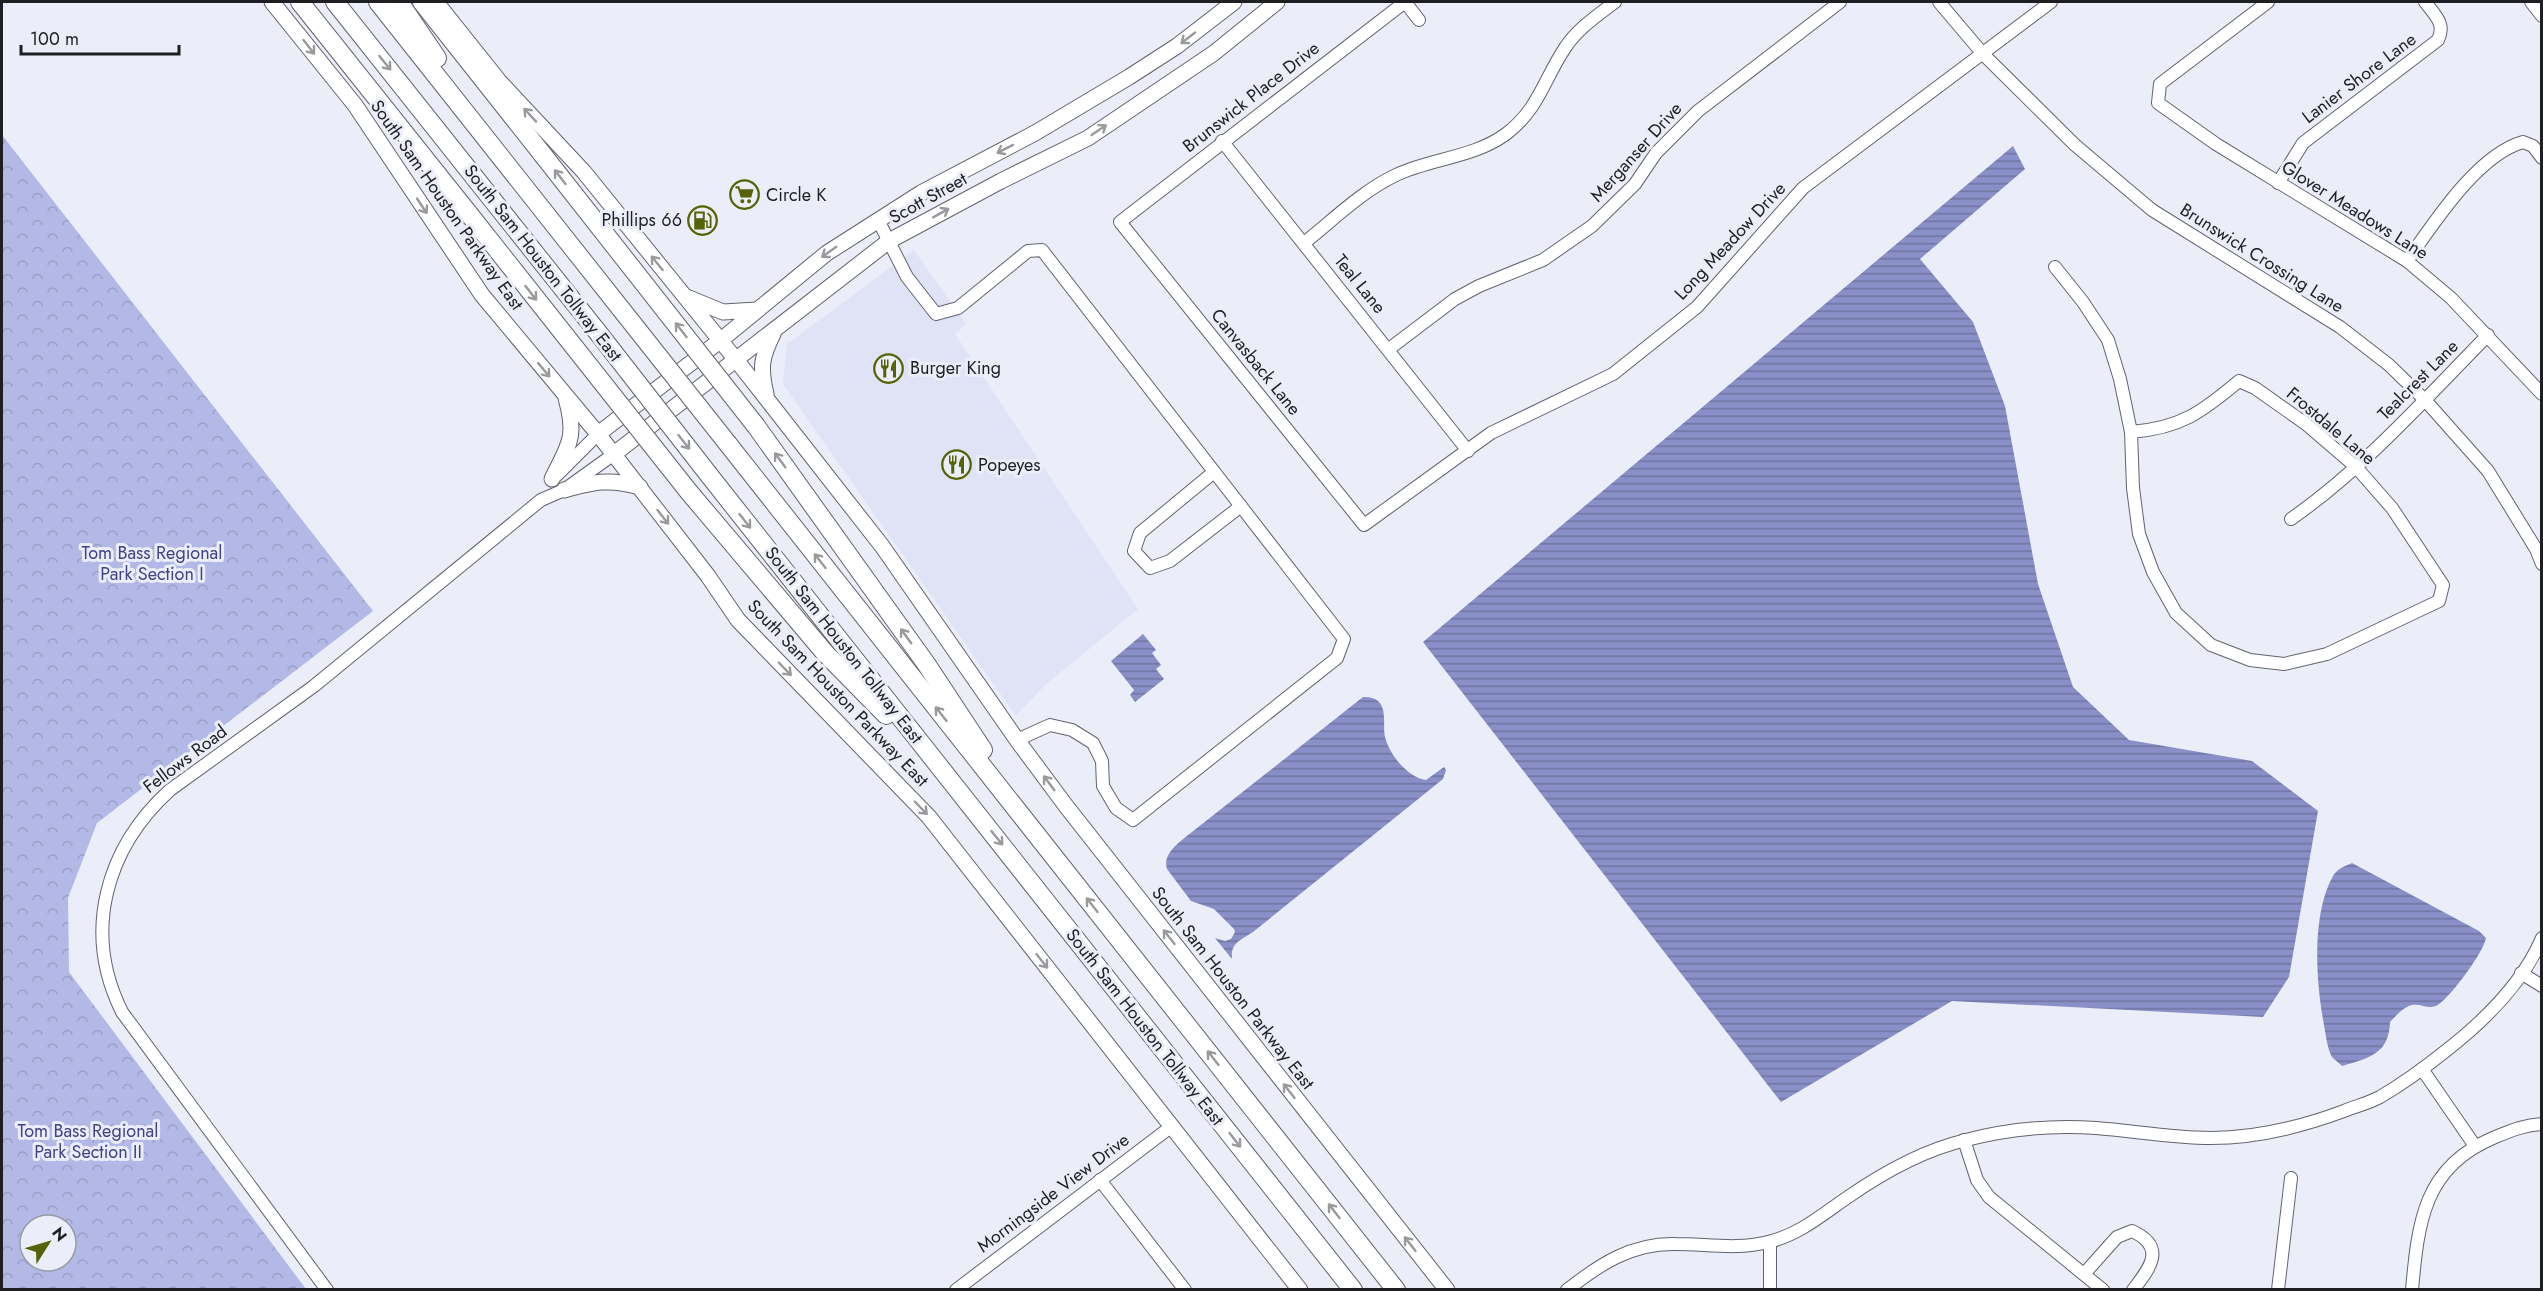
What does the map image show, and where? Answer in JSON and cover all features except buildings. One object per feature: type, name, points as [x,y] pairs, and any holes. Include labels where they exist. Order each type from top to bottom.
[{"type":"highway","points":[[300,2],[689,492],[825,654],[952,782]]},
{"type":"highway","points":[[312,2],[397,104],[437,129]]},
{"type":"highway","name":"South Sam Houston Tollway East","points":[[334,2],[437,129],[1353,1290]]},
{"type":"highway","name":"South Sam Houston Tollway East","points":[[378,2],[1396,1290]]},
{"type":"highway","points":[[399,2],[476,112],[621,309]]},
{"type":"highway","points":[[422,2],[756,426],[927,665],[1055,859]]},
{"type":"main road","name":"South Sam Houston Parkway East","points":[[272,2],[355,105],[482,295],[640,487],[708,576],[738,620],[929,817],[1300,1290]]},
{"type":"main road","name":"South Sam Houston Parkway East","points":[[436,2],[499,81],[584,172],[721,340],[882,546],[1017,740],[1275,1073],[1447,1290]]},
{"type":"main road","name":"Scott Street","points":[[598,434],[721,340],[827,253],[921,193],[1035,133],[1177,46],[1234,2]]},
{"type":"main road","name":"Scott Street","points":[[614,454],[889,241],[1088,138],[1214,53],[1277,2]]},
{"type":"main road","points":[[1035,133],[1048,157]]},
{"type":"main road","points":[[684,296],[723,312],[757,310]]},
{"type":"main road","points":[[767,400],[761,372],[766,347],[774,331]]},
{"type":"main road","points":[[565,395],[573,423],[558,484],[599,480],[618,481],[640,487]]},
{"type":"street","points":[[1405,2],[1419,20]]},
{"type":"street","name":"Brunswick Place Drive","points":[[1120,222],[1405,2]]},
{"type":"street","points":[[1304,243],[1377,186],[1395,176],[1413,168],[1466,155],[1486,147],[1506,134],[1524,119],[1538,99],[1565,47],[1576,34],[1615,2]]},
{"type":"street","name":"Merganser Drive","points":[[1389,349],[1455,299],[1479,286],[1543,260],[1592,226],[1635,184],[1656,153],[1690,118],[1716,95],[1839,2]]},
{"type":"street","name":"Brunswick Crossing Lane","points":[[1939,2],[1983,54],[2075,145],[2152,210],[2340,327],[2388,365],[2425,400],[2488,471],[2536,549],[2541,564]]},
{"type":"street","name":"Long Meadow Drive","points":[[1364,525],[1491,434],[1613,374],[1697,307],[1803,188],[2050,2]]},
{"type":"street","name":"Glover Meadows Lane","points":[[2268,2],[2160,84],[2158,103],[2216,144],[2407,261],[2451,298],[2541,394]]},
{"type":"street","name":"Lanier Shore Lane","points":[[2278,183],[2303,143],[2438,40],[2442,32],[2442,23],[2425,2]]},
{"type":"street","points":[[2531,2],[2541,15]]},
{"type":"street","name":"Teal Lane","points":[[1222,141],[1468,451]]},
{"type":"street","points":[[2407,261],[2463,184],[2511,145],[2523,142],[2533,146],[2541,158]]},
{"type":"street","points":[[878,220],[907,277],[936,314],[958,308],[1028,251],[1042,250],[1344,639],[1337,658],[1133,820],[1116,808],[1103,786],[1102,761],[1093,743],[1072,730],[1050,725],[1017,740]]},
{"type":"street","name":"Canvasback Lane","points":[[1120,222],[1364,525]]},
{"type":"street","points":[[2055,267],[2083,302],[2108,340],[2120,379],[2131,432]]},
{"type":"street","name":"Tealcrest Lane","points":[[2291,519],[2326,495],[2356,467],[2488,335]]},
{"type":"street","name":"Frostdale Lane","points":[[2240,381],[2255,388],[2306,424],[2356,467],[2392,508],[2443,585],[2439,601],[2327,654],[2284,664],[2250,660],[2211,645],[2176,613],[2153,572],[2139,534],[2133,488],[2131,432],[2153,430],[2184,422],[2240,381]]},
{"type":"street","name":"Fellows Road","points":[[327,1290],[122,1012],[108,980],[102,949],[103,917],[110,885],[129,837],[148,810],[170,790],[314,686],[541,500],[558,484],[598,434]]},
{"type":"street","name":"Fellows Road","points":[[558,484],[614,454]]},
{"type":"street","points":[[1214,472],[1140,533],[1134,551],[1150,568],[1170,561],[1241,506]]},
{"type":"street","points":[[1567,1290],[1610,1258],[1635,1249],[1674,1244],[1731,1247],[1770,1242],[1812,1223],[1877,1178],[1932,1150],[1964,1140],[2050,1127],[2096,1128],[2211,1138],[2258,1134],[2306,1125],[2377,1098],[2422,1069],[2469,1033],[2508,991],[2539,952],[2541,938]]},
{"type":"street","points":[[2521,973],[2541,986]]},
{"type":"street","points":[[2422,1069],[2475,1146]]},
{"type":"street","points":[[2412,1290],[2416,1243],[2425,1204],[2446,1170],[2475,1146],[2524,1125],[2541,1124]]},
{"type":"street","name":"Morningside View Drive","points":[[956,1290],[1172,1126]]},
{"type":"street","points":[[1964,1140],[1977,1180],[1989,1197],[2103,1290]]},
{"type":"street","points":[[2278,1290],[2291,1178]]},
{"type":"street","points":[[1100,1180],[1185,1290]]},
{"type":"street","points":[[2084,1274],[2117,1236],[2132,1231],[2148,1243],[2153,1257],[2151,1266],[2133,1290]]},
{"type":"street","points":[[1770,1242],[1770,1290]]},
{"type":"shaded area","points":[[2013,146],[2025,169],[1920,259],[1973,322],[2005,406],[2038,584],[2073,687],[2129,740],[2252,761],[2318,811],[2289,977],[2263,1017],[1952,1001],[1781,1102],[1423,642]]},
{"type":"shaded area","points":[[914,250],[966,324],[955,334],[1138,609],[1045,685],[1016,716],[783,384],[787,344]]},
{"type":"shaded area","points":[[1143,634],[1156,650],[1152,653],[1161,665],[1156,669],[1164,679],[1135,702],[1130,695],[1134,690],[1111,661]]},
{"type":"shaded area","points":[[1363,697],[1378,701],[1381,706],[1387,744],[1400,764],[1413,775],[1426,780],[1444,767],[1446,770],[1443,779],[1253,932],[1237,942],[1233,949],[1232,959],[1215,938],[1225,941],[1231,939],[1235,932],[1234,929],[1214,909],[1191,901],[1167,869],[1167,858],[1183,839]]},
{"type":"shaded area","points":[[2352,863],[2479,931],[2486,938],[2473,963],[2445,999],[2432,1007],[2412,1005],[2406,1008],[2390,1022],[2386,1041],[2376,1053],[2342,1066],[2332,1057],[2327,1041],[2321,1008],[2317,949],[2321,910],[2326,892],[2333,876],[2341,868]]},
{"type":"green space","points":[[2,135],[373,611],[97,823],[68,898],[69,972],[306,1289],[2,1289]]},
{"type":"place","name":"Circle K","points":[[745,195]]},
{"type":"place","name":"Phillips 66","points":[[703,220]]},
{"type":"place","name":"Burger King","points":[[889,368]]},
{"type":"place","name":"Popeyes","points":[[957,465]]},
{"type":"park label","name":"Tom Bass Regional Park Section I","points":[[152,563]]},
{"type":"park label","name":"Tom Bass Regional Park Section II","points":[[88,1141]]}]
